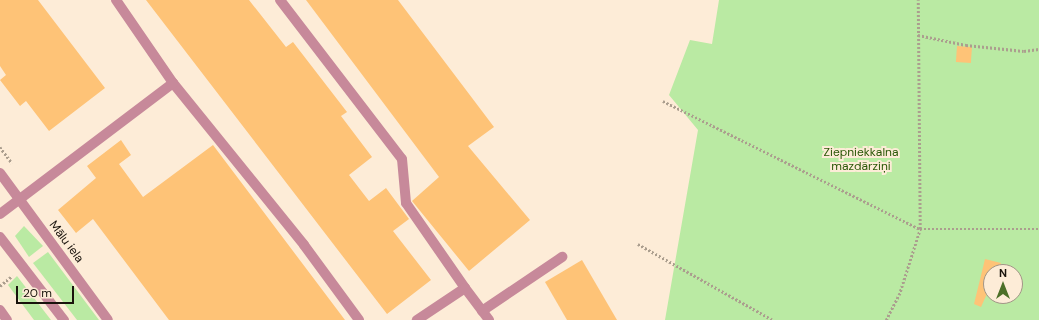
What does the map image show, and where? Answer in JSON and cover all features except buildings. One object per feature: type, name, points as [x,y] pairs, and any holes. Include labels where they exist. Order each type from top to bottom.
[{"type":"street","points":[[116,0],[173,83],[304,245],[359,320]]},
{"type":"street","points":[[280,0],[402,159],[406,203],[489,320]]},
{"type":"street","points":[[0,214],[19,198],[73,161],[173,83]]},
{"type":"street","name":"Mālu iela","points":[[0,173],[108,320]]},
{"type":"street","points":[[0,238],[64,320]]},
{"type":"street","points":[[482,311],[562,257]]},
{"type":"street","points":[[417,320],[465,288]]},
{"type":"street","points":[[0,310],[7,320]]},
{"type":"path","points":[[886,320],[899,295],[920,229],[918,0]]},
{"type":"path","points":[[918,35],[966,45],[1024,51],[1039,49]]},
{"type":"path","points":[[663,101],[920,229],[1039,229]]},
{"type":"path","points":[[638,244],[773,320]]},
{"type":"green space","name":"Ziepniekkalna mazdārziņi","points":[[719,0],[1039,0],[1039,320],[665,320],[698,130],[669,95],[690,40],[712,44]]},
{"type":"green space","points":[[24,226],[43,246],[29,257],[15,236]]},
{"type":"green space","points":[[48,252],[99,320],[77,320],[33,263]]},
{"type":"green space","points":[[17,276],[51,320],[34,320],[8,285]]}]
